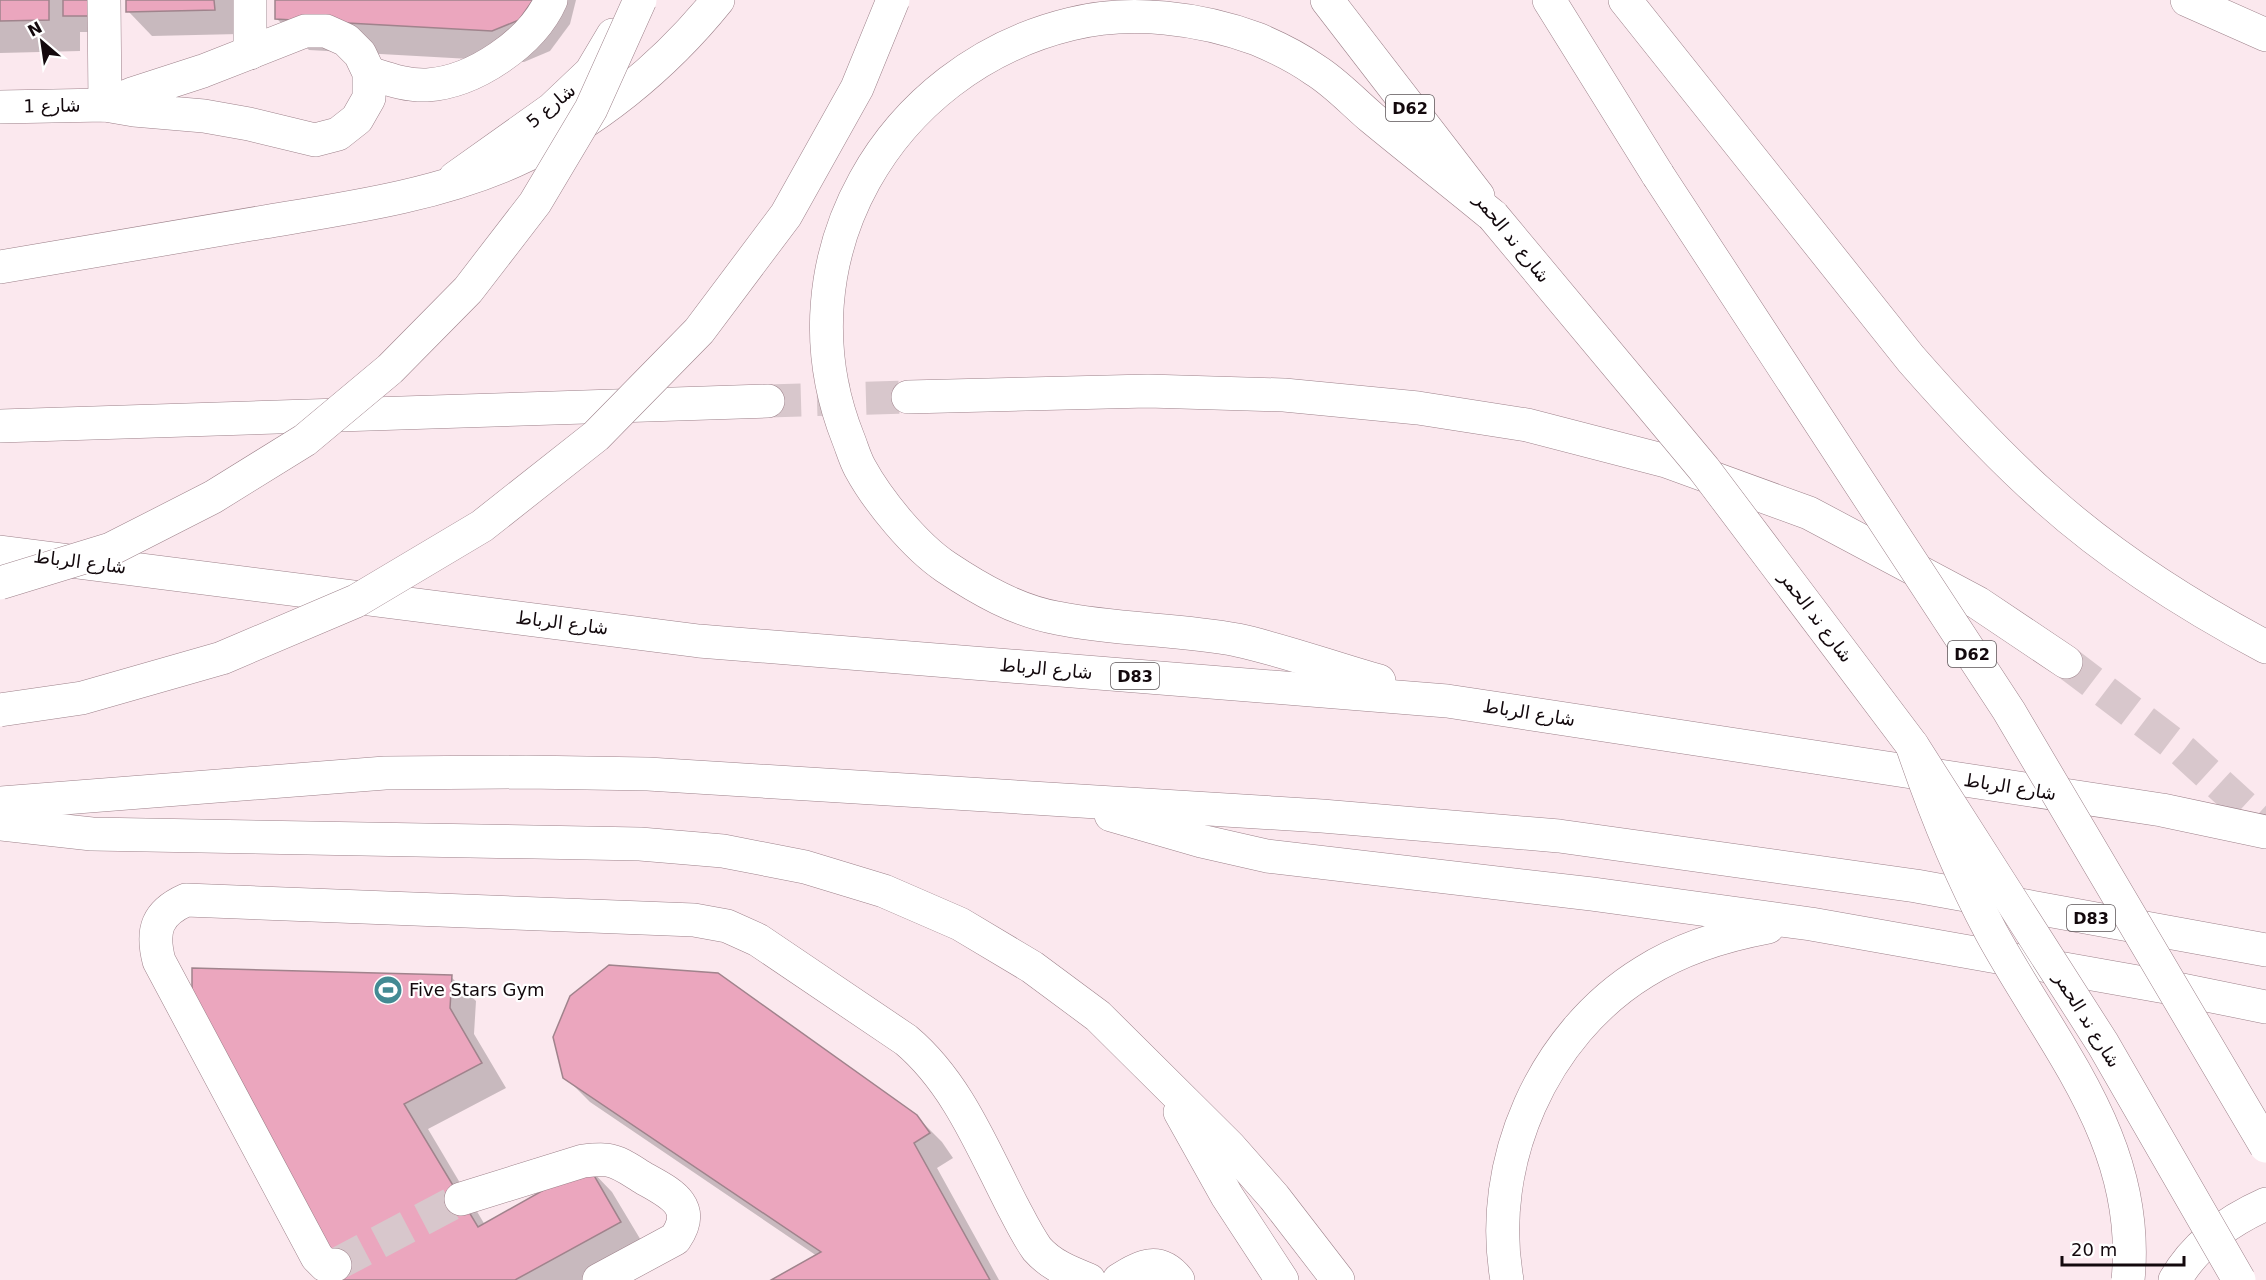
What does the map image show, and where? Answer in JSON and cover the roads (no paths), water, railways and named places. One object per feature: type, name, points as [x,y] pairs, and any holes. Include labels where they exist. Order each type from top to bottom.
[{"type":"main road","points":[[104,0],[105,105]]},
{"type":"main road","points":[[250,0],[250,53]]},
{"type":"main road","points":[[369,73],[406,83],[425,85],[453,82],[491,64],[523,38],[551,0]]},
{"type":"main road","name":"شارع 5","points":[[444,186],[552,109],[591,72],[617,28],[626,0]]},
{"type":"main road","points":[[0,583],[111,549],[213,497],[305,440],[390,369],[468,290],[534,203],[591,109],[640,0]]},
{"type":"main road","points":[[0,267],[356,207],[444,186],[514,161],[579,126],[639,82],[693,32],[718,0]]},
{"type":"main road","points":[[0,710],[82,698],[222,658],[356,601],[482,526],[596,436],[699,331],[786,215],[858,88],[893,0]]},
{"type":"main road","name":"شارع ند الحمر","points":[[1327,0],[1493,216],[1704,469],[1912,745],[2103,1044],[2239,1280]]},
{"type":"main road","name":"D62","points":[[1549,0],[1658,175],[2009,711],[2266,1146]]},
{"type":"main road","points":[[1625,0],[1911,359],[1954,409],[2000,456],[2049,501],[2101,543],[2172,592],[2266,646]]},
{"type":"main road","points":[[2187,0],[2266,35]]},
{"type":"main road","points":[[1447,701],[1240,641],[1054,618],[995,597],[941,564],[895,520],[860,468],[837,410],[826,348],[828,285],[844,224],[872,166],[910,116],[957,74],[1012,43],[1073,23],[1136,16],[1200,22],[1260,40],[1316,70],[1493,216]]},
{"type":"main road","points":[[306,31],[326,31],[346,40],[360,54],[369,73],[369,98],[357,119],[338,134],[315,140],[204,116],[105,105],[203,71],[306,31]]},
{"type":"main road","name":"شارع 1","points":[[0,106],[105,105]]},
{"type":"main road","points":[[908,397],[1148,391],[1284,395],[1418,408],[1527,425],[1666,460],[1809,513],[1978,603],[2066,662]]},
{"type":"main road","points":[[0,426],[768,401]]},
{"type":"main road","name":"شارع الرباط","points":[[0,552],[699,641],[1447,701],[2162,810],[2266,832]]},
{"type":"main road","points":[[1912,745],[1934,812],[1964,879],[1992,934],[2079,1080],[2099,1117],[2112,1149],[2122,1183],[2128,1217],[2130,1258],[2128,1280]]},
{"type":"main road","name":"D83","points":[[0,803],[385,772],[514,772],[648,774],[1322,816],[1559,836],[1916,886],[2266,950]]},
{"type":"main road","points":[[1058,799],[1201,841],[1267,856],[1592,894],[1811,924],[2177,988],[2266,1007]]},
{"type":"main road","points":[[0,824],[92,834],[640,844],[723,851],[805,867],[884,891],[970,930],[1032,967],[1098,1016],[1229,1146],[1274,1197],[1338,1280]]},
{"type":"main road","points":[[335,1265],[325,1265],[317,1257],[159,961],[155,946],[156,930],[163,916],[173,906],[186,900],[694,920],[719,924],[743,932],[897,1033],[934,1066],[956,1098],[1037,1249],[1059,1267],[1089,1280]]},
{"type":"main road","points":[[1507,1280],[1503,1222],[1506,1188],[1515,1146],[1530,1104],[1551,1065],[1577,1030],[1608,999],[1644,972],[1683,951],[1724,936],[1757,929],[1811,924]]},
{"type":"main road","points":[[1158,1074],[1227,1196],[1282,1280]]},
{"type":"main road","points":[[461,1199],[583,1161],[596,1160],[618,1163],[675,1196],[683,1212],[680,1231],[675,1239],[599,1280]]},
{"type":"main road","points":[[2175,1280],[2200,1248],[2224,1227],[2266,1204]]},
{"type":"main road","points":[[1119,1280],[1140,1267],[1150,1265],[1169,1271],[1178,1280]]},
{"type":"tunnel","points":[[768,401],[908,397]]},
{"type":"tunnel","points":[[2066,662],[2183,751],[2266,827]]},
{"type":"tunnel","points":[[335,1265],[461,1199]]},
{"type":"place","name":"Five Stars Gym","points":[[388,990]]}]
